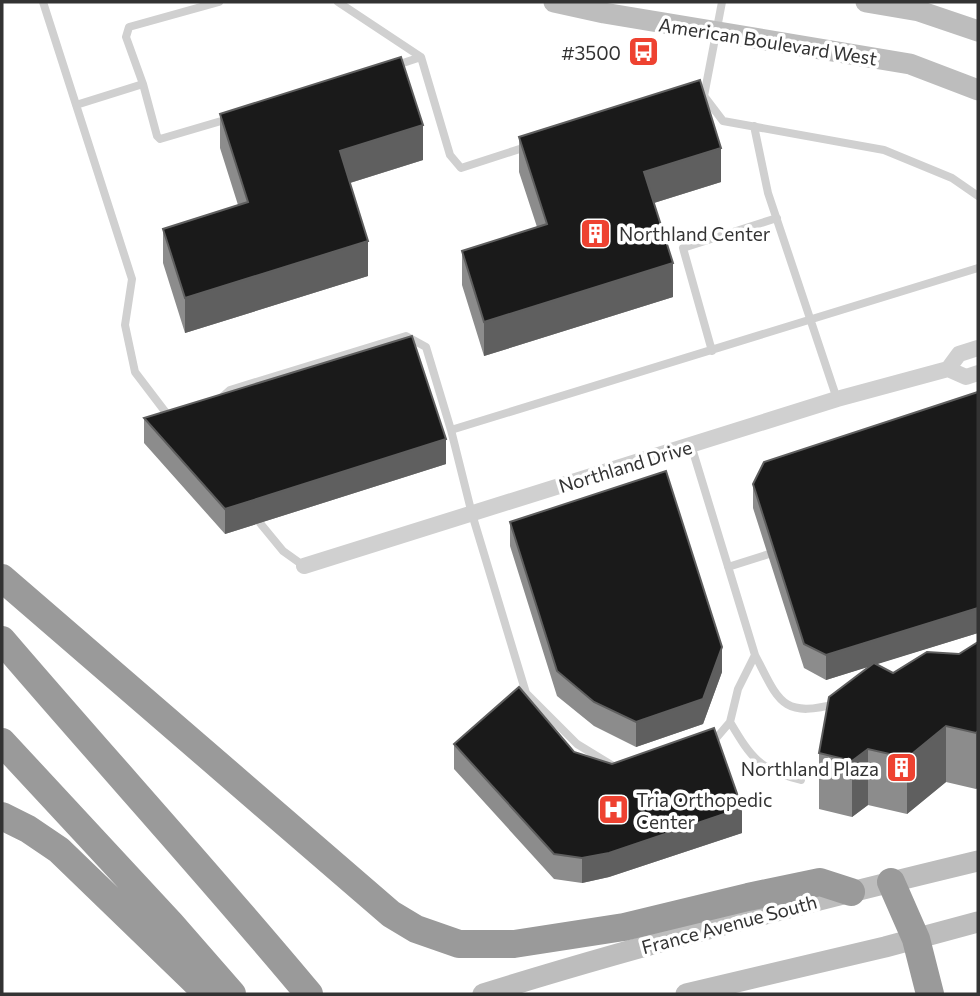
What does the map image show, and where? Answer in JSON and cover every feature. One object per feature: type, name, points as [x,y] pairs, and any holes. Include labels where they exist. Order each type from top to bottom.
[{"type":"highway","points":[[2,578],[371,897],[400,919],[435,937],[459,944],[514,944],[624,927],[748,897],[820,883],[851,892]]},
{"type":"highway","points":[[2,640],[309,994]]},
{"type":"highway","points":[[2,742],[232,994]]},
{"type":"highway","points":[[2,816],[28,829],[59,850],[208,994]]},
{"type":"highway","points":[[891,881],[916,939],[930,994]]},
{"type":"main road","name":"American Boulevard West","points":[[554,2],[604,13],[910,64],[978,90]]},
{"type":"main road","points":[[866,2],[919,11],[978,31]]},
{"type":"main road","name":"France Avenue South","points":[[483,994],[576,965],[891,881],[978,861]]},
{"type":"main road","points":[[686,994],[978,922]]},
{"type":"street","name":"Northland Drive","points":[[304,566],[837,400],[948,369],[959,354],[978,348]]},
{"type":"street","name":"Northland Drive","points":[[948,369],[966,377],[978,373]]},
{"type":"lane","points":[[43,2],[132,279],[125,324],[135,372],[178,428]]},
{"type":"lane","points":[[219,2],[129,27],[126,37],[160,139],[242,114]]},
{"type":"lane","points":[[338,2],[421,57],[450,156],[461,168],[537,143]]},
{"type":"lane","points":[[722,2],[704,96],[723,121],[884,150],[952,178],[978,196]]},
{"type":"lane","points":[[383,69],[421,57]]},
{"type":"lane","points":[[76,105],[143,84]]},
{"type":"lane","points":[[691,99],[704,96]]},
{"type":"lane","points":[[754,126],[768,192],[837,400]]},
{"type":"lane","points":[[712,351],[683,248],[777,218]]},
{"type":"lane","points":[[451,430],[978,268]]},
{"type":"lane","points":[[214,404],[230,390],[406,335],[426,347],[472,514],[526,693],[576,744],[615,767],[624,768]]},
{"type":"lane","points":[[691,445],[755,655],[780,700],[791,708],[825,706],[851,699]]},
{"type":"lane","points":[[251,512],[283,551],[304,566]]},
{"type":"lane","points":[[728,567],[768,554]]},
{"type":"lane","points":[[702,746],[714,743],[730,723],[738,689],[755,655]]},
{"type":"lane","points":[[730,723],[761,765],[777,774],[801,779]]},
{"type":"building","points":[[401,57],[423,125],[340,151],[368,241],[185,298],[163,229],[248,202],[220,114]]},
{"type":"building","name":"Northland Center","points":[[700,80],[721,148],[644,172],[673,263],[484,322],[462,251],[547,224],[519,137]]},
{"type":"building","points":[[412,336],[446,439],[225,509],[144,418]]},
{"type":"building","points":[[978,392],[978,608],[826,655],[804,644],[753,484],[764,462]]},
{"type":"building","points":[[666,471],[722,647],[703,699],[636,722],[594,702],[557,671],[510,522]]},
{"type":"building","points":[[978,642],[976,733],[946,726],[907,758],[868,749],[852,761],[819,753],[829,697],[874,663],[893,673],[927,652],[959,654]]},
{"type":"building","name":"Tria Orthopedic Center","points":[[519,687],[574,752],[612,764],[714,728],[742,808],[609,853],[582,858],[554,854],[454,744]]},
{"type":"place","name":"#3500","points":[[644,52]]},
{"type":"place","name":"Northland Center","points":[[596,233]]},
{"type":"place","name":"Northland Plaza","points":[[902,768]]},
{"type":"place","name":"Tria Orthopedic Center","points":[[613,810]]}]
